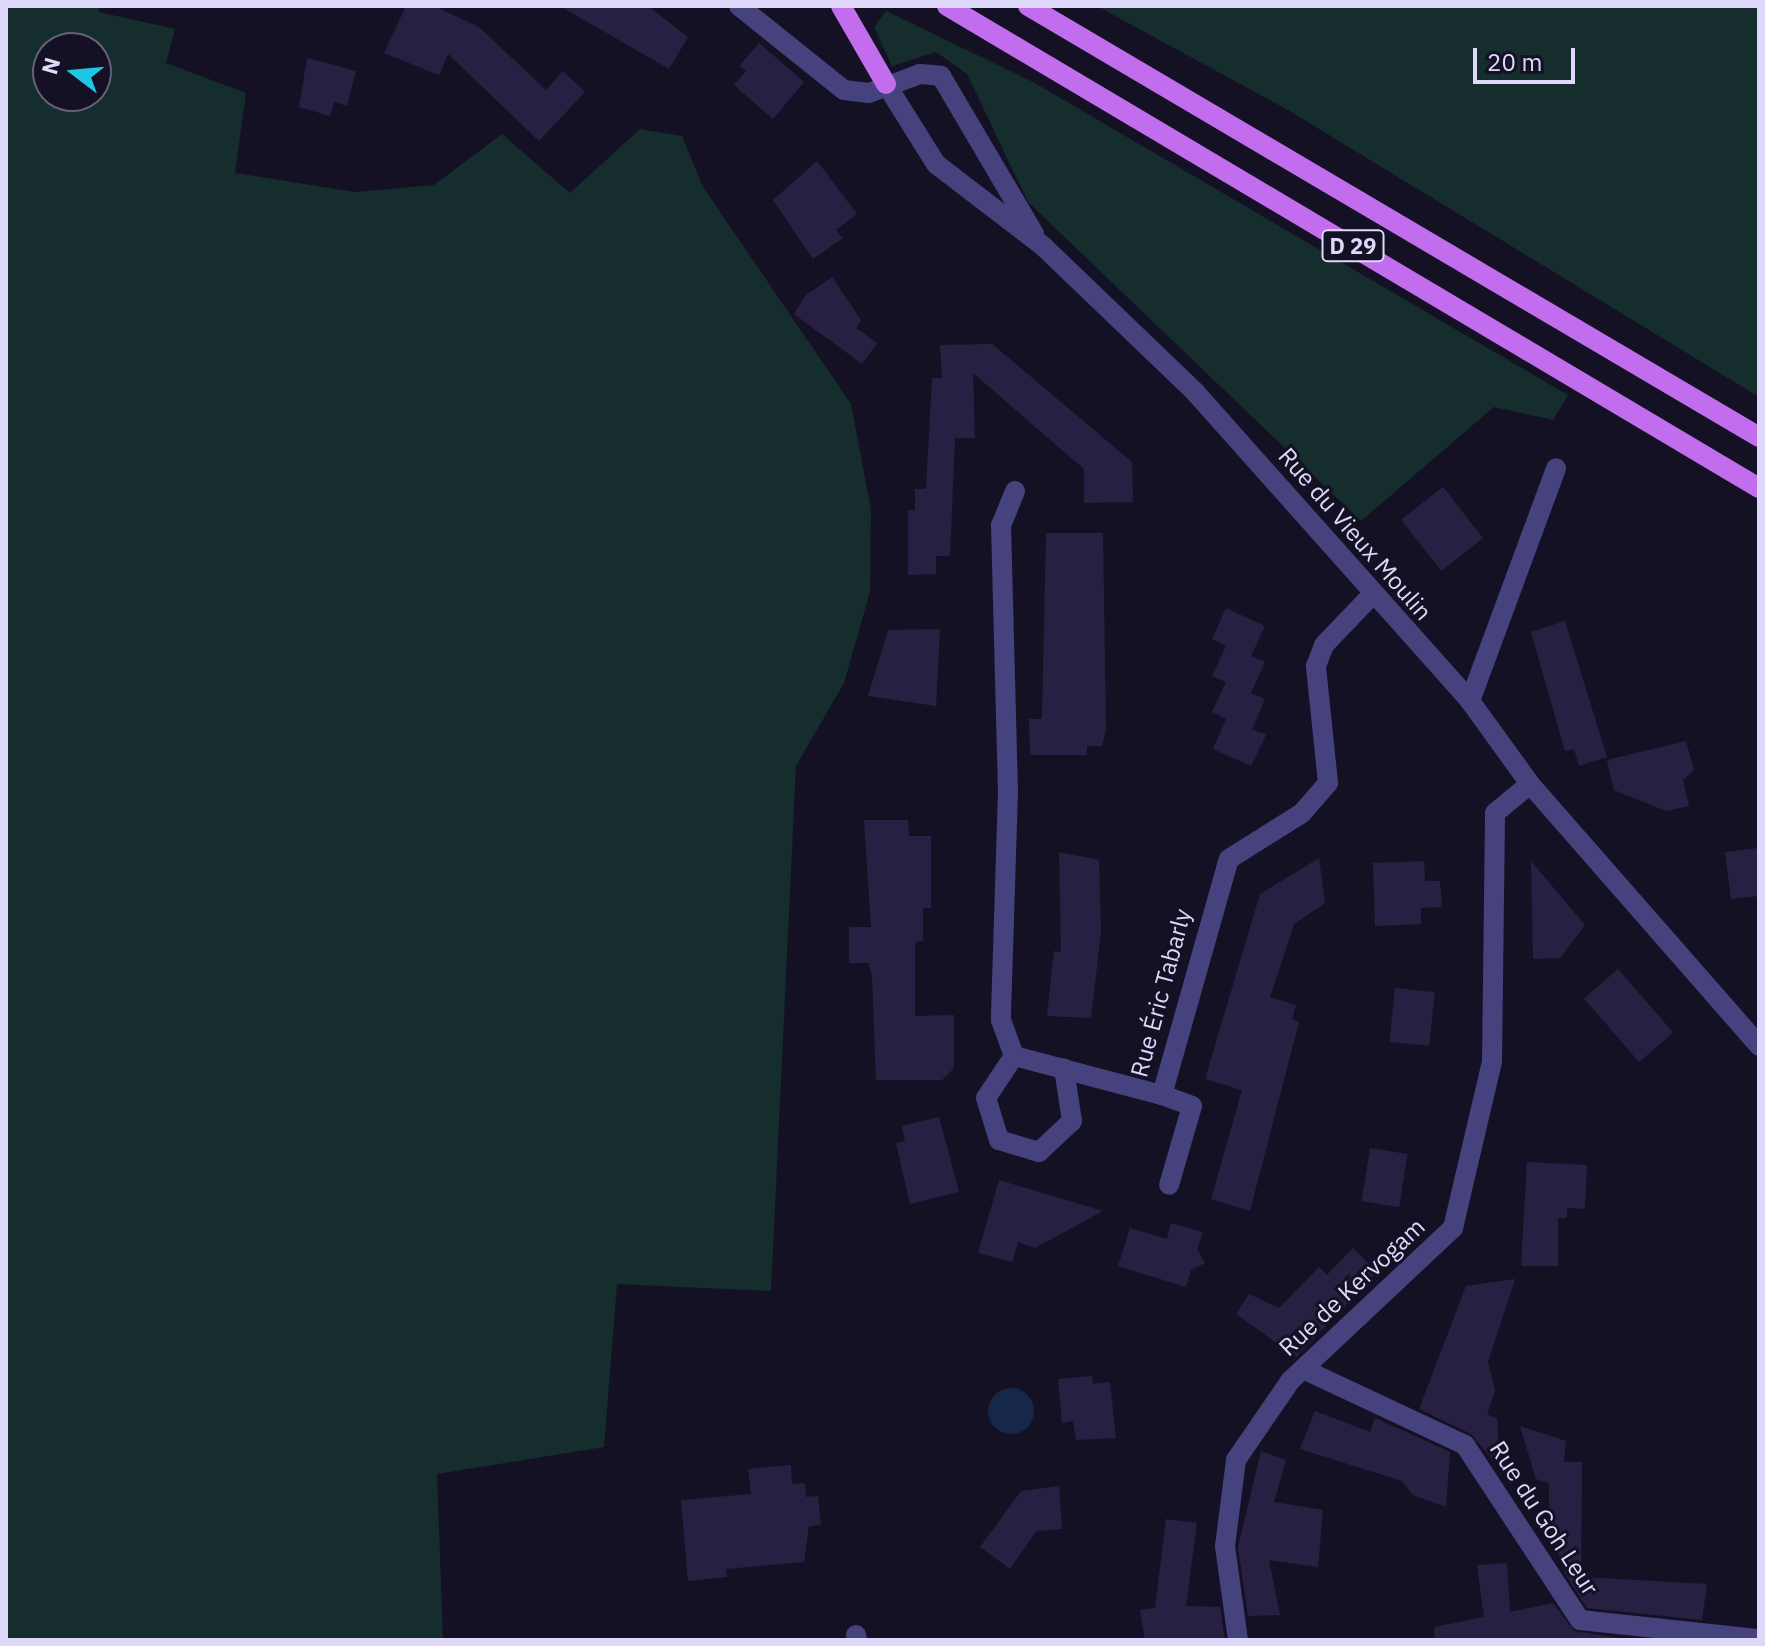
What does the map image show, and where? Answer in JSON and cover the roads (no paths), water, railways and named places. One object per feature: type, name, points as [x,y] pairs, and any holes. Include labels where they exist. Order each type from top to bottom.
[{"type":"main road","points":[[841,6],[886,84]]},
{"type":"main road","name":"D 29","points":[[947,6],[1759,488]]},
{"type":"main road","name":"D 29","points":[[1028,6],[1759,437]]},
{"type":"street","points":[[739,6],[844,90],[869,93],[886,84],[941,76],[1044,247]]},
{"type":"street","name":"Rue du Vieux Moulin","points":[[886,84],[936,164],[1044,247],[1195,392],[1372,595],[1470,701],[1530,784],[1759,1046]]},
{"type":"street","points":[[1470,701],[1556,468]]},
{"type":"street","points":[[1015,491],[1001,525],[1008,791],[1001,1020],[1014,1056],[986,1098],[999,1140],[1039,1152],[1072,1121],[1064,1069]]},
{"type":"street","name":"Rue Éric Tabarly","points":[[1014,1056],[1162,1095],[1229,859],[1302,813],[1328,783],[1316,666],[1324,645],[1372,595]]},
{"type":"street","name":"Rue de Kervogam","points":[[1238,1640],[1225,1546],[1236,1460],[1303,1369],[1453,1228],[1492,1062],[1495,813],[1530,784]]},
{"type":"street","points":[[1162,1095],[1192,1106],[1169,1185]]},
{"type":"street","name":"Rue du Goh Leur","points":[[1303,1369],[1465,1445],[1580,1620],[1759,1639]]},
{"type":"water","points":[[1011,1388],[1028,1394],[1034,1411],[1028,1428],[1011,1434],[994,1428],[988,1411],[994,1394]]}]
